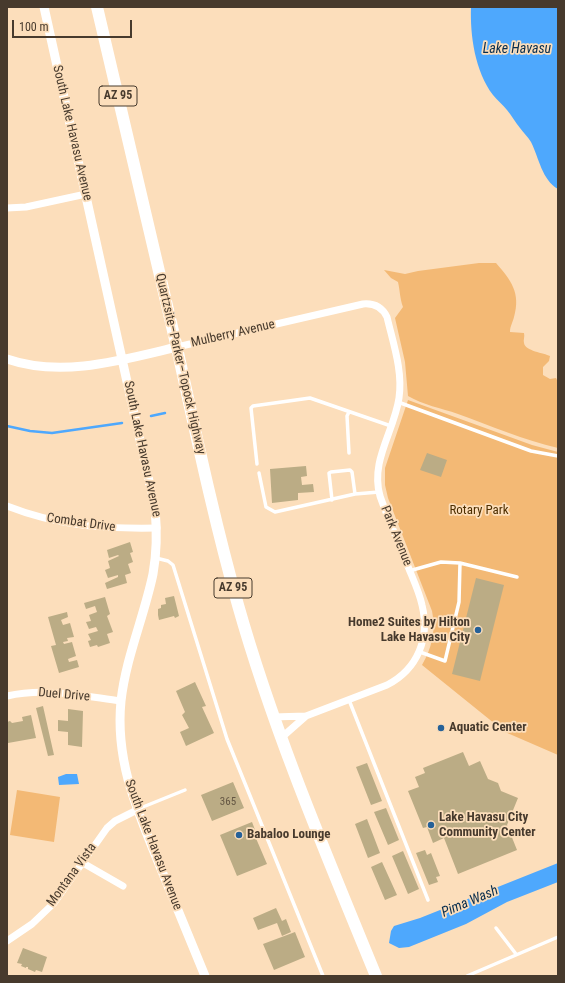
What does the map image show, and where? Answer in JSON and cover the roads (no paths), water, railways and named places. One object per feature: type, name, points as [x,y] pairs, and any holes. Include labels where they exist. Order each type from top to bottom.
[{"type":"highway","name":"Quartzsite–Parker–Topock Highway","points":[[97,7],[177,347],[211,503],[238,606],[274,717]]},
{"type":"highway","name":"AZ 95","points":[[274,717],[376,976]]},
{"type":"main road","name":"South Lake Havasu Avenue","points":[[44,7],[152,491],[157,528],[155,558],[149,591],[128,665],[121,702],[120,733],[126,776],[137,810],[205,976]]},
{"type":"main road","name":"Mulberry Avenue","points":[[7,359],[37,366],[62,367],[123,360],[177,347]]},
{"type":"street","points":[[7,208],[31,206],[86,194]]},
{"type":"street","name":"Mulberry Avenue","points":[[177,347],[363,304]]},
{"type":"street","name":"Park Avenue","points":[[281,738],[306,716],[387,685],[398,678],[409,668],[420,652],[424,634],[422,603],[379,492],[377,476],[378,467],[392,426],[398,402],[400,388],[399,371],[387,317],[377,306],[363,304]]},
{"type":"street","name":"Combat Drive","points":[[7,506],[45,519],[76,525],[114,529],[157,528]]},
{"type":"street","name":"Duel Drive","points":[[7,696],[26,692],[51,692],[121,702]]},
{"type":"street","name":"Park Avenue","points":[[274,717],[306,716]]},
{"type":"street","name":"Montana Vista","points":[[7,941],[20,933],[43,914],[63,892],[107,828],[137,810]]},
{"type":"street","points":[[83,863],[123,886]]},
{"type":"lane","points":[[257,464],[252,406],[310,398],[392,426]]},
{"type":"lane","points":[[398,402],[531,451],[558,456]]},
{"type":"lane","points":[[349,412],[347,416],[349,453]]},
{"type":"lane","points":[[332,500],[329,473],[331,472],[350,470],[352,472],[355,494]]},
{"type":"lane","points":[[260,473],[266,508],[275,512],[355,494],[379,492]]},
{"type":"lane","points":[[155,558],[168,561],[173,565],[227,740],[323,976]]},
{"type":"lane","points":[[410,571],[441,562],[460,563],[517,577]]},
{"type":"lane","points":[[420,652],[445,661],[459,602],[460,563]]},
{"type":"lane","points":[[349,699],[428,900]]},
{"type":"lane","points":[[137,810],[185,790]]},
{"type":"lane","points":[[496,928],[516,954]]},
{"type":"lane","points":[[467,976],[558,937]]},
{"type":"water","name":"Lake Havasu","points":[[471,7],[558,7],[558,189],[548,180],[530,140],[487,86],[475,53],[471,30]]},
{"type":"water","points":[[66,774],[77,774],[79,784],[59,785],[58,777]]},
{"type":"water","name":"Pima Wash","points":[[558,863],[558,882],[507,902],[466,924],[409,947],[399,948],[389,943],[391,931],[394,926],[420,918]]},
{"type":"waterway","points":[[151,416],[165,413]]},
{"type":"waterway","points":[[7,426],[30,431],[52,433],[122,423]]},
{"type":"place","name":"Home2 Suites by Hilton Lake Havasu City","points":[[478,630]]},
{"type":"place","name":"Aquatic Center","points":[[441,728]]},
{"type":"place","name":"Lake Havasu City Community Center","points":[[431,825]]},
{"type":"place","name":"Babaloo Lounge","points":[[239,835]]},
{"type":"park label","name":"Rotary Park","points":[[479,511]]}]
